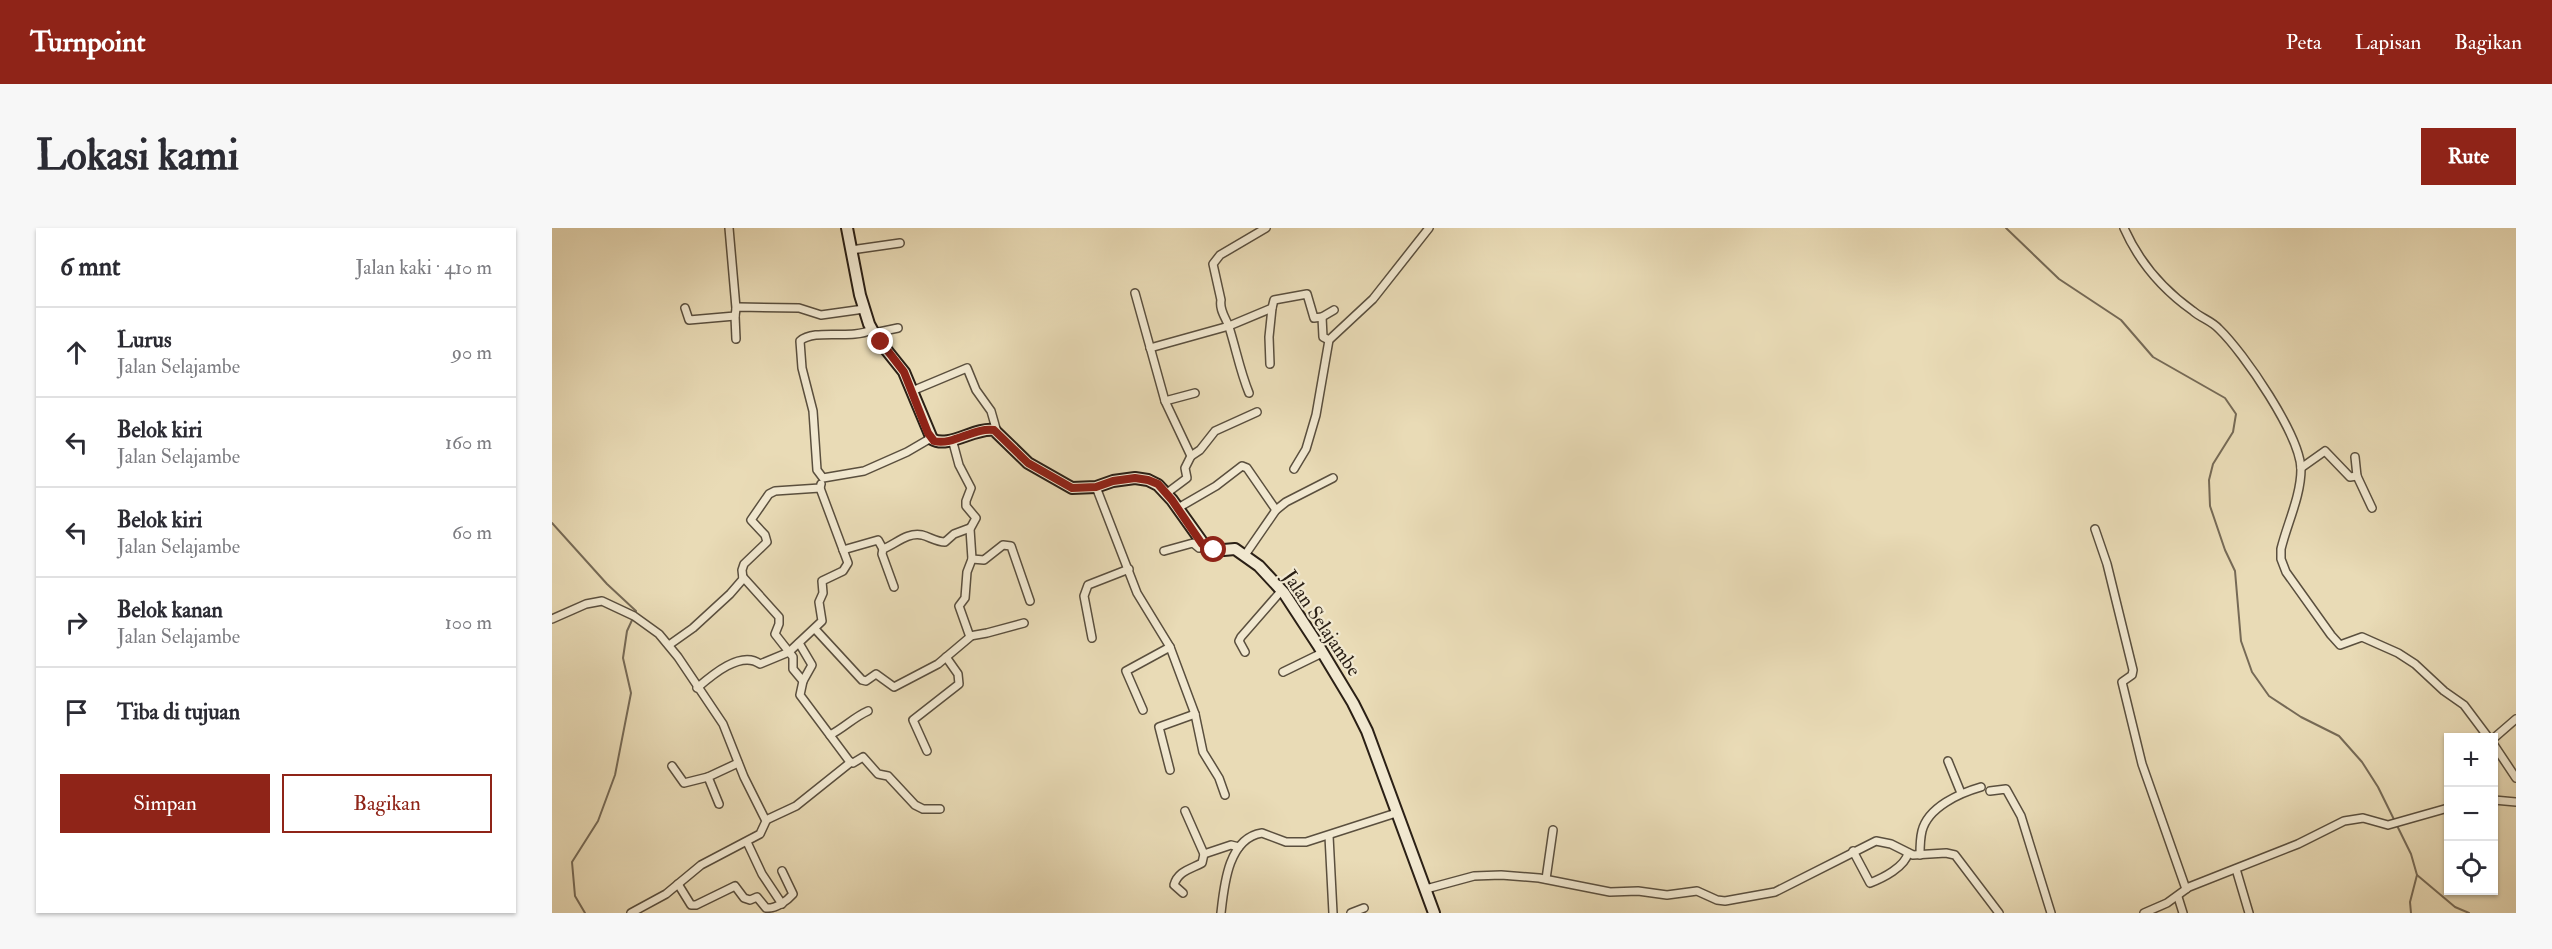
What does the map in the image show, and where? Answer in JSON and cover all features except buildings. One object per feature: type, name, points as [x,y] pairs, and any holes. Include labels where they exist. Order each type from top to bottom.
[{"type":"street","points":[[729,228],[736,339]]},
{"type":"street","points":[[847,228],[864,309],[872,332],[902,368],[931,438],[938,442],[984,430],[997,432]]},
{"type":"street","points":[[1249,393],[1238,365],[1229,326],[1220,306],[1214,261],[1229,248],[1266,228]]},
{"type":"street","points":[[1294,469],[1306,449],[1316,415],[1329,340],[1372,299],[1429,228]]},
{"type":"street","points":[[2124,228],[2135,252],[2148,271],[2184,305],[2220,329],[2241,356],[2290,432],[2297,447],[2301,468],[2281,549],[2281,560],[2286,572],[2336,643],[2342,645],[2362,637],[2398,653],[2464,705],[2484,733]]},
{"type":"street","points":[[851,250],[900,243]]},
{"type":"street","points":[[1136,293],[1165,401],[1191,456]]},
{"type":"street","points":[[1270,364],[1272,308],[1276,299],[1306,293],[1313,317],[1322,317],[1334,310]]},
{"type":"street","points":[[685,308],[688,320],[736,312],[799,308],[821,315],[864,309]]},
{"type":"street","points":[[1150,348],[1229,326],[1272,308]]},
{"type":"street","points":[[1322,317],[1323,337],[1329,340]]},
{"type":"street","points":[[697,688],[735,662],[752,659],[760,664],[789,652],[823,619],[819,604],[823,593],[822,581],[843,571],[848,566],[820,488],[823,478],[815,462],[813,411],[802,368],[800,340],[814,336],[858,335],[898,328]]},
{"type":"street","points":[[912,391],[967,368],[976,390],[991,411],[997,432],[1018,455],[1057,482],[1076,489],[1096,487],[1121,480],[1143,479],[1158,484],[1210,551],[1231,548],[1245,555],[1276,510],[1286,502],[1334,478]]},
{"type":"street","points":[[1165,401],[1195,393]]},
{"type":"street","points":[[1167,493],[1187,478],[1185,468],[1191,456],[1200,450],[1215,431],[1257,412]]},
{"type":"street","points":[[823,478],[864,471],[908,452],[931,438]]},
{"type":"street","points":[[952,439],[959,465],[971,488],[966,506],[976,518],[970,528],[972,559],[967,573],[964,600],[959,606],[970,636]]},
{"type":"street","points":[[2301,468],[2325,451],[2350,477],[2357,476]]},
{"type":"street","points":[[2355,458],[2357,476],[2372,508]]},
{"type":"street","points":[[1178,508],[1216,486],[1242,466],[1247,468],[1276,510]]},
{"type":"street","points":[[1096,487],[1137,592],[1170,647],[1195,714],[1203,752],[1219,778],[1225,795]]},
{"type":"street","points":[[803,681],[793,669],[794,660],[775,634],[779,617],[743,577],[742,570],[744,564],[767,542],[765,535],[751,519],[769,494],[775,491],[820,488]]},
{"type":"street","points":[[883,549],[897,544],[909,535],[923,535],[945,542],[954,534],[970,528]]},
{"type":"street","points":[[2095,529],[2107,564],[2133,670],[2132,675],[2123,679],[2122,682],[2139,753],[2186,889]]},
{"type":"street","points":[[843,550],[878,540],[883,549],[882,554],[894,587]]},
{"type":"street","points":[[1164,551],[1193,543],[1199,548],[1204,546]]},
{"type":"street","points":[[972,559],[984,560],[1003,545],[1011,546],[1030,601]]},
{"type":"street","name":"Jalan Selajambe","points":[[1245,555],[1282,590],[1363,722],[1434,913]]},
{"type":"street","points":[[1092,638],[1084,597],[1088,585],[1129,569]]},
{"type":"street","points":[[669,645],[716,609],[743,577]]},
{"type":"street","points":[[1245,652],[1239,641],[1241,637],[1282,590]]},
{"type":"street","points":[[552,619],[586,604],[606,602],[649,625],[669,645],[723,724],[738,763],[766,820],[764,831],[701,865],[666,894],[631,913]]},
{"type":"street","points":[[815,629],[865,681],[876,674],[890,685],[896,686],[946,657],[970,636],[1024,623]]},
{"type":"street","points":[[799,643],[812,665],[803,681],[800,695],[851,762]]},
{"type":"street","points":[[1143,710],[1126,671],[1170,647]]},
{"type":"street","points":[[1283,672],[1322,653]]},
{"type":"street","points":[[927,751],[913,720],[959,684],[958,674],[946,657]]},
{"type":"street","points":[[830,735],[851,719],[868,711]]},
{"type":"street","points":[[1170,770],[1159,726],[1195,714]]},
{"type":"street","points":[[2498,734],[2516,719]]},
{"type":"street","points":[[2498,752],[2515,774]]},
{"type":"street","points":[[766,820],[796,806],[851,762],[863,758],[878,774],[888,776],[915,805],[927,809],[940,809]]},
{"type":"street","points":[[1947,761],[1961,793]]},
{"type":"street","points":[[672,766],[684,783],[708,777],[738,763]]},
{"type":"street","points":[[708,777],[719,804]]},
{"type":"street","points":[[1920,855],[1922,831],[1940,807],[1961,793],[1981,787]]},
{"type":"street","points":[[1990,791],[2006,789],[2021,816],[2051,913]]},
{"type":"street","points":[[2498,800],[2516,802]]},
{"type":"street","points":[[2144,913],[2178,897],[2186,889],[2298,844],[2351,819],[2362,818],[2388,825],[2444,809]]},
{"type":"street","points":[[1183,893],[1174,885],[1176,880],[1184,871],[1202,863],[1204,854],[1185,811]]},
{"type":"street","points":[[1221,913],[1226,878],[1239,847],[1258,833],[1295,844],[1329,836],[1396,813]]},
{"type":"street","points":[[1546,879],[1553,830]]},
{"type":"street","points":[[1329,836],[1333,913]]},
{"type":"street","points":[[1426,889],[1474,876],[1519,876],[1611,892],[1638,891],[1667,895],[1696,891],[1725,901],[1775,892],[1853,851],[1881,841],[1908,853],[1955,855],[1999,913]]},
{"type":"street","points":[[747,842],[762,874],[782,904]]},
{"type":"street","points":[[1204,854],[1231,845],[1239,847]]},
{"type":"street","points":[[1853,851],[1870,883],[1899,865],[1908,853]]},
{"type":"street","points":[[2236,869],[2249,913]]},
{"type":"street","points":[[678,884],[688,901],[694,906],[735,886],[746,899],[760,897],[768,909],[782,904],[793,894],[782,871]]},
{"type":"street","points":[[2178,897],[2183,913]]},
{"type":"street","points":[[1351,913],[1364,908]]},
{"type":"waterway","points":[[2006,228],[2059,279],[2121,320],[2153,357],[2225,398],[2236,414],[2233,432],[2213,464],[2209,480],[2210,506],[2235,571],[2241,641],[2252,672],[2269,696],[2301,717],[2339,736],[2362,762],[2378,787],[2411,854],[2417,875],[2455,907],[2469,913]]},
{"type":"waterway","points":[[552,523],[607,584],[636,611],[635,613]]},
{"type":"waterway","points":[[585,913],[575,896],[572,862],[598,821],[615,775],[631,693],[623,658],[627,631],[633,618]]},
{"type":"waterway","points":[[2411,913],[2410,902],[2417,875]]},
{"type":"route","points":[[881,342],[902,368],[928,433],[934,441],[943,442],[989,429],[1000,434],[1014,452],[1028,463],[1057,482],[1072,488],[1096,487],[1125,479],[1148,480],[1164,489],[1202,544],[1210,551],[1214,550]]}]
